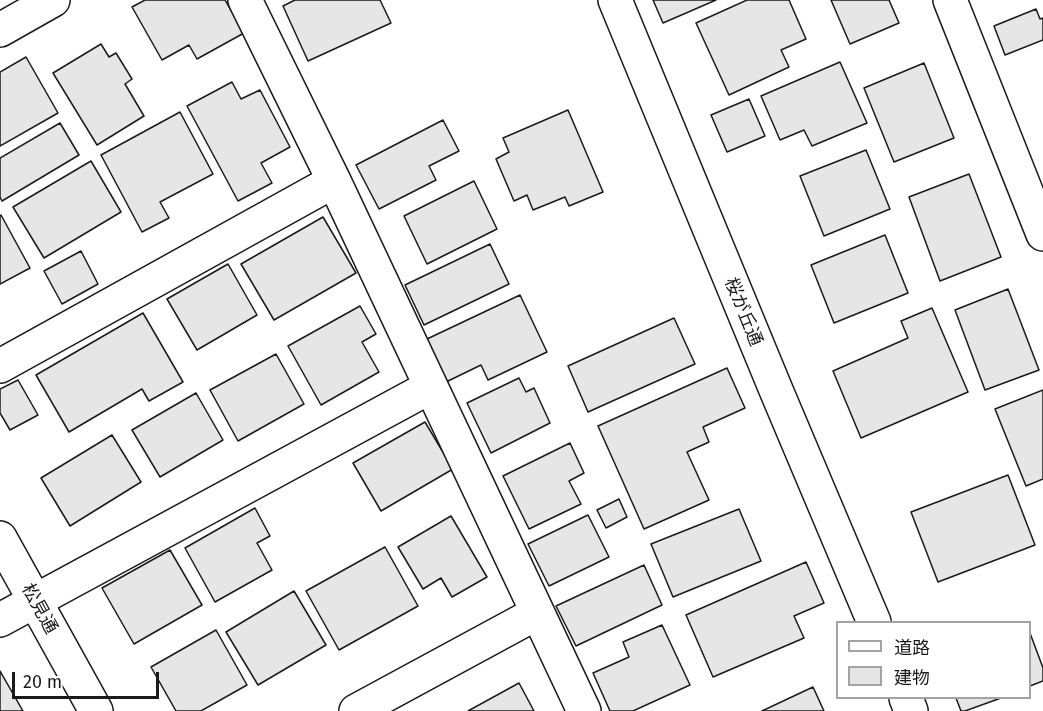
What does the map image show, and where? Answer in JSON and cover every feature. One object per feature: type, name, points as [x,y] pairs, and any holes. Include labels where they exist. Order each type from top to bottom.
[{"type":"street","points":[[0,30],[53,0]]},
{"type":"street","points":[[245,0],[334,181],[584,711]]},
{"type":"street","name":"桜が丘通","points":[[615,0],[780,401],[874,621]]},
{"type":"street","points":[[950,0],[1043,234]]},
{"type":"street","points":[[0,366],[334,181]]},
{"type":"street","points":[[0,620],[430,387]]},
{"type":"street","name":"松見通","points":[[0,538],[96,711]]},
{"type":"street","points":[[356,711],[537,613]]},
{"type":"building","points":[[145,0],[225,0],[244,33],[197,59],[189,45],[162,60],[132,7]]},
{"type":"building","points":[[295,0],[380,0],[391,23],[308,61],[283,6]]},
{"type":"building","points":[[653,0],[716,0],[663,23]]},
{"type":"building","points":[[747,0],[789,0],[806,39],[781,50],[789,67],[729,95],[696,23]]},
{"type":"building","points":[[831,0],[889,0],[899,23],[850,44]]},
{"type":"building","points":[[1036,9],[1040,19],[1043,18],[1043,40],[1005,55],[994,26]]},
{"type":"building","points":[[101,44],[109,57],[116,53],[132,79],[125,84],[144,116],[97,145],[53,73]]},
{"type":"building","points":[[26,57],[58,113],[0,146],[0,72]]},
{"type":"building","points":[[840,62],[867,123],[812,146],[804,130],[780,140],[761,96]]},
{"type":"building","points":[[924,63],[954,138],[894,162],[864,88]]},
{"type":"building","points":[[232,82],[241,99],[260,90],[290,147],[261,163],[272,183],[238,201],[187,106]]},
{"type":"building","points":[[749,99],[765,136],[727,152],[711,115]]},
{"type":"building","points":[[568,110],[603,192],[569,206],[565,197],[533,210],[527,195],[514,201],[496,159],[509,152],[503,138]]},
{"type":"building","points":[[180,112],[213,174],[160,202],[169,218],[142,232],[101,155]]},
{"type":"building","points":[[443,120],[459,151],[429,166],[436,180],[379,209],[356,165]]},
{"type":"building","points":[[60,123],[79,155],[2,201],[0,197],[0,158]]},
{"type":"building","points":[[866,150],[890,209],[824,236],[800,176]]},
{"type":"building","points":[[91,161],[121,212],[44,258],[13,207]]},
{"type":"building","points":[[969,174],[1001,257],[940,281],[909,197]]},
{"type":"building","points":[[474,181],[497,229],[427,264],[404,216]]},
{"type":"building","points":[[0,216],[30,268],[0,284]]},
{"type":"building","points":[[323,217],[356,273],[274,320],[241,264]]},
{"type":"building","points":[[885,235],[908,293],[834,323],[811,265]]},
{"type":"building","points":[[490,244],[509,284],[424,325],[405,285]]},
{"type":"building","points":[[81,251],[98,284],[62,304],[44,271]]},
{"type":"building","points":[[228,264],[257,315],[197,350],[167,299]]},
{"type":"building","points":[[1008,289],[1039,370],[985,390],[955,310]]},
{"type":"building","points":[[520,295],[547,352],[488,380],[481,365],[446,382],[427,339]]},
{"type":"building","points":[[360,306],[376,334],[362,342],[379,372],[321,405],[288,346]]},
{"type":"building","points":[[932,308],[968,392],[861,438],[833,371],[908,338],[901,321]]},
{"type":"building","points":[[143,313],[183,382],[149,401],[142,389],[69,432],[36,375]]},
{"type":"building","points":[[674,318],[695,364],[588,412],[568,366]]},
{"type":"building","points":[[276,354],[304,404],[238,441],[210,390]]},
{"type":"building","points":[[727,368],[745,408],[703,427],[709,442],[687,452],[709,500],[644,529],[598,426]]},
{"type":"building","points":[[519,378],[526,392],[534,388],[550,423],[491,453],[467,403]]},
{"type":"building","points":[[18,380],[38,415],[10,430],[0,413],[0,389]]},
{"type":"building","points":[[1043,390],[1043,479],[1026,486],[995,409]]},
{"type":"building","points":[[196,393],[223,440],[160,477],[132,430]]},
{"type":"building","points":[[425,422],[453,469],[381,511],[353,463]]},
{"type":"building","points":[[112,435],[141,482],[70,526],[41,478]]},
{"type":"building","points":[[570,443],[584,473],[569,481],[581,504],[529,529],[503,476]]},
{"type":"building","points":[[1008,475],[1035,545],[938,582],[911,512]]},
{"type":"building","points":[[619,499],[627,517],[606,528],[597,510]]},
{"type":"building","points":[[255,508],[270,536],[257,543],[272,570],[215,602],[185,548]]},
{"type":"building","points":[[739,509],[761,561],[673,597],[651,544]]},
{"type":"building","points":[[588,515],[609,557],[549,586],[528,544]]},
{"type":"building","points":[[451,516],[487,577],[452,597],[441,578],[423,589],[398,547]]},
{"type":"building","points":[[385,547],[418,606],[339,650],[306,591]]},
{"type":"building","points":[[170,550],[202,605],[134,644],[102,588]]},
{"type":"building","points":[[806,562],[824,603],[794,616],[804,638],[713,677],[686,615]]},
{"type":"building","points":[[644,565],[662,605],[576,646],[556,606]]},
{"type":"building","points":[[294,591],[326,645],[258,685],[226,632]]},
{"type":"building","points":[[662,625],[690,685],[633,711],[610,711],[593,673],[629,657],[623,642]]},
{"type":"building","points":[[216,630],[247,685],[201,711],[176,711],[151,667]]},
{"type":"building","points":[[1031,636],[1043,668],[1043,681],[1031,686]]},
{"type":"building","points":[[0,671],[23,711],[0,711]]},
{"type":"building","points":[[519,683],[534,711],[468,711]]},
{"type":"building","points":[[813,687],[824,711],[762,711]]},
{"type":"building","points":[[956,699],[998,699],[965,711],[961,711]]}]
